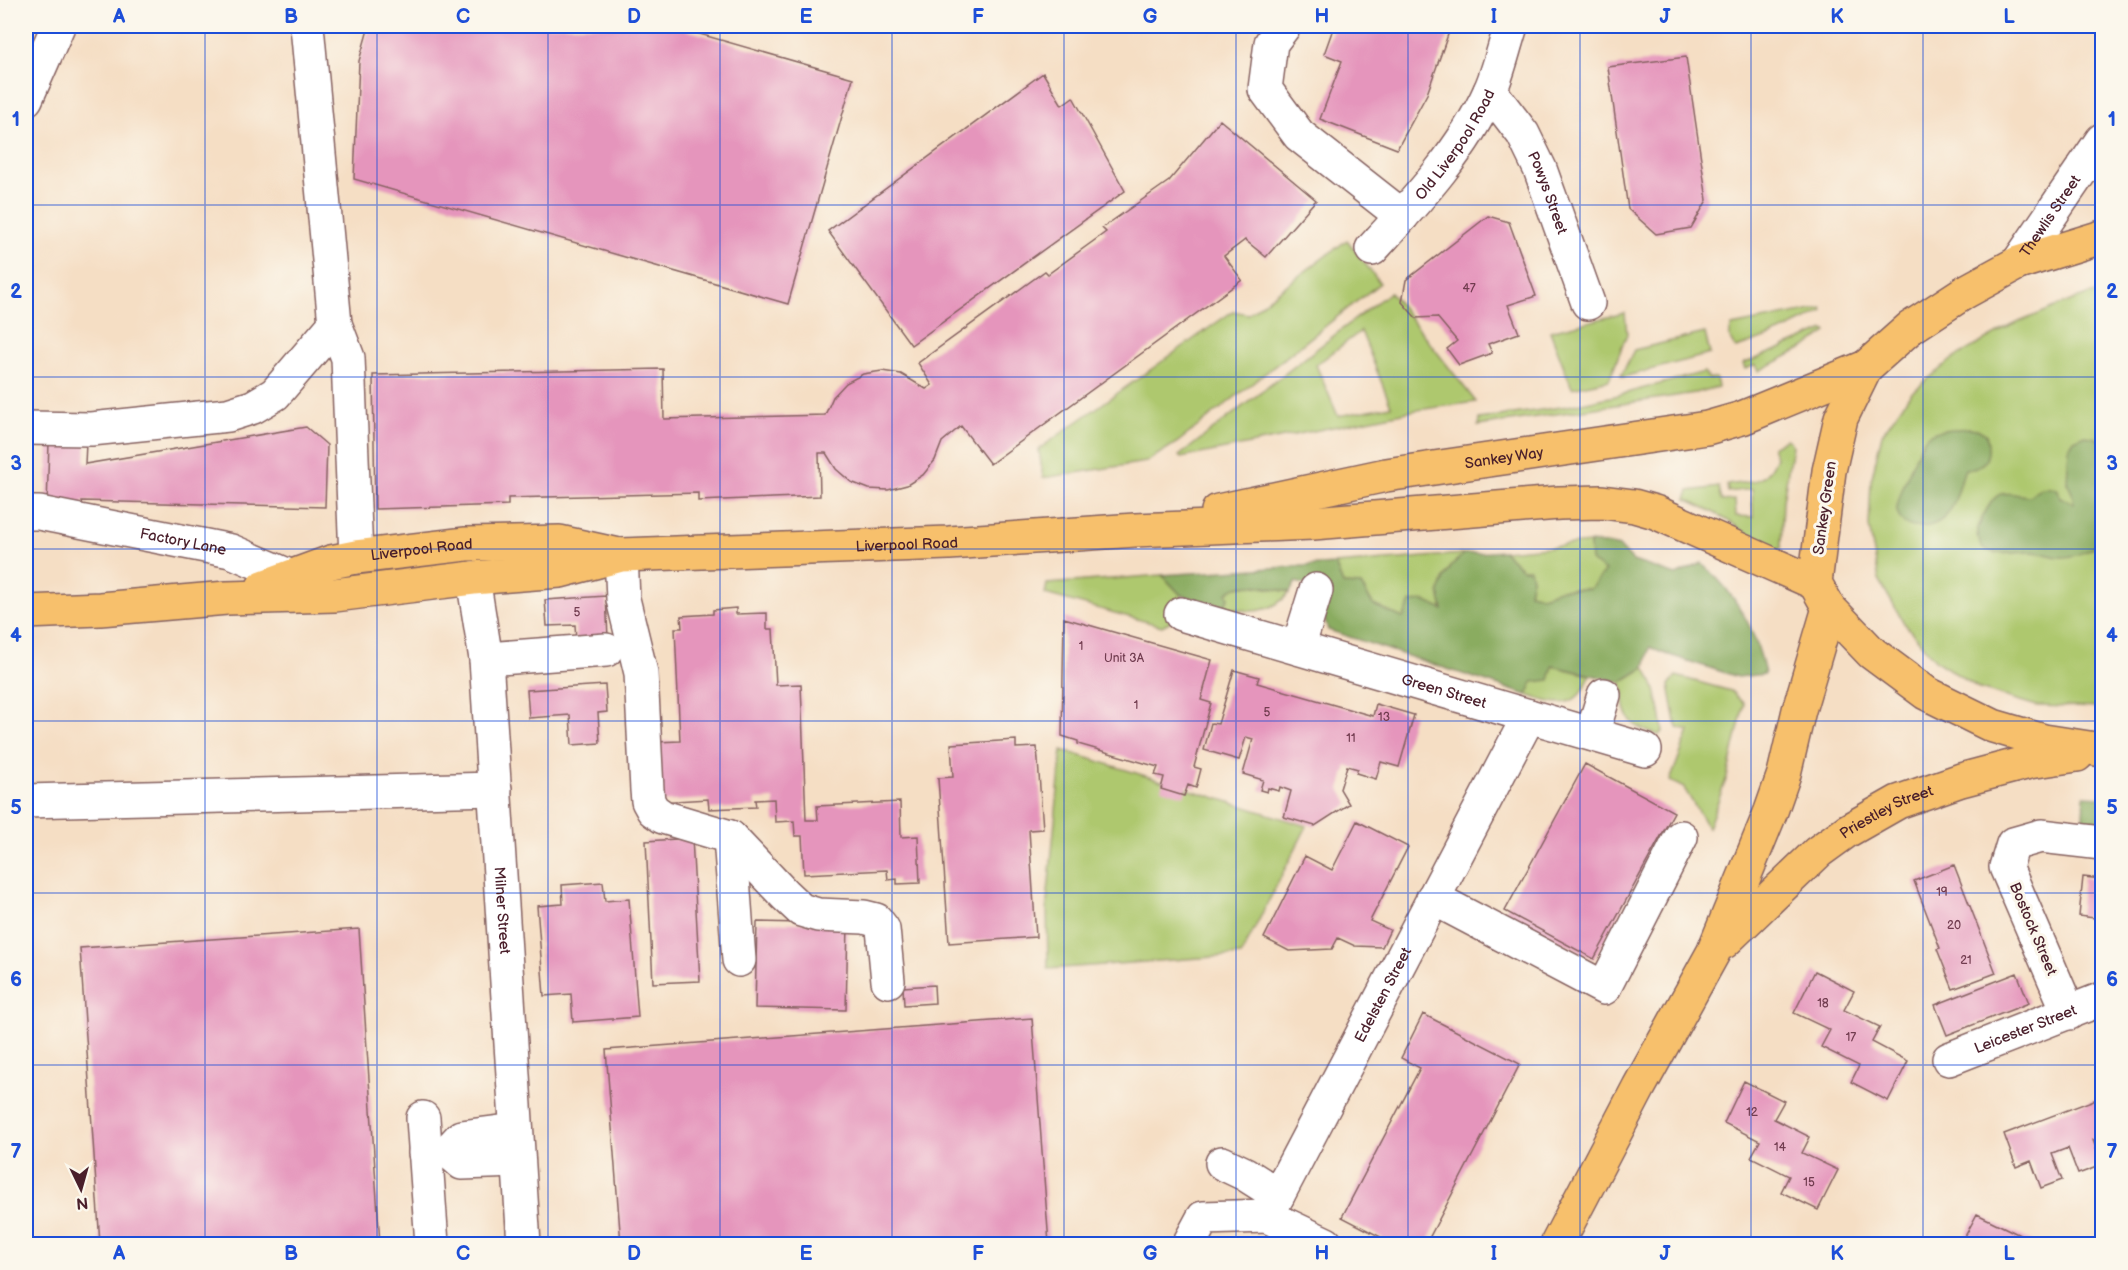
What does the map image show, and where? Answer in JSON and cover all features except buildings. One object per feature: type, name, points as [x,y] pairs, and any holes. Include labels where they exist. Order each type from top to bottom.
[{"type":"highway","name":"Sankey Green","points":[[1822,595],[1829,471],[1841,418],[1866,367],[1910,328],[1965,292],[2018,262],[2103,237]]},
{"type":"highway","name":"Sankey Way","points":[[1135,530],[1386,475],[1707,428],[1742,418],[1866,367]]},
{"type":"highway","name":"Sankey Way","points":[[976,541],[1135,530],[1313,523],[1560,503],[1602,502],[1634,506],[1655,513],[1822,595]]},
{"type":"highway","name":"Liverpool Road","points":[[26,612],[100,609],[227,598],[335,595],[472,578],[560,571],[621,555],[976,541]]},
{"type":"highway","name":"Liverpool Road","points":[[227,598],[332,562],[466,544],[560,542],[621,555]]},
{"type":"highway","points":[[1822,595],[1872,653],[1926,693],[1993,726],[2044,741],[2103,751]]},
{"type":"highway","name":"Priestley Street","points":[[1557,1245],[1639,1087],[1713,953],[1771,811],[1784,774],[1822,595]]},
{"type":"highway","name":"Priestley Street","points":[[1713,953],[1818,852],[1847,831],[1898,802],[1961,780],[2029,762],[2103,751]]},
{"type":"street","points":[[26,99],[58,26]]},
{"type":"street","points":[[307,26],[335,324],[348,358],[356,557]]},
{"type":"street","points":[[1284,26],[1271,42],[1265,89],[1299,135],[1402,216]]},
{"type":"street","name":"Old Liverpool Road","points":[[1372,249],[1431,183],[1460,144],[1490,91],[1511,26]]},
{"type":"street","name":"Powys Street","points":[[1490,91],[1522,134],[1540,169],[1588,303]]},
{"type":"street","name":"Thewlis Street","points":[[2018,262],[2103,140]]},
{"type":"street","points":[[26,428],[91,429],[228,415],[253,407],[275,394],[298,370],[335,324]]},
{"type":"street","name":"Factory Lane","points":[[26,513],[39,513],[231,551],[335,595]]},
{"type":"street","points":[[621,555],[622,599],[641,673],[648,801],[653,810],[663,817],[730,837],[801,910],[818,915],[864,917],[876,920],[883,930],[888,981]]},
{"type":"street","name":"Milner Street","points":[[472,578],[486,659],[524,1245]]},
{"type":"street","points":[[1298,648],[1316,590]]},
{"type":"street","name":"Green Street","points":[[1181,614],[1645,750]]},
{"type":"street","points":[[486,659],[606,650]]},
{"type":"street","points":[[1592,734],[1604,695]]},
{"type":"street","name":"Edelsten Street","points":[[1272,1205],[1529,716]]},
{"type":"street","points":[[26,801],[495,789]]},
{"type":"street","name":"Bostock Street","points":[[2069,1013],[2006,867],[2013,844],[2041,836],[2103,843]]},
{"type":"street","points":[[730,837],[738,960]]},
{"type":"street","points":[[1433,898],[1604,988],[1681,837]]},
{"type":"street","name":"Leicester Street","points":[[1949,1059],[2103,999]]},
{"type":"street","points":[[423,1118],[436,1152],[432,1245]]},
{"type":"street","points":[[436,1152],[461,1137],[517,1146]]},
{"type":"street","points":[[1222,1163],[1245,1174],[1272,1205],[1326,1245]]},
{"type":"street","points":[[1189,1245],[1203,1218],[1272,1205]]},
{"type":"green space","points":[[1347,240],[1380,283],[1178,442],[1146,462],[1043,478],[1039,449],[1233,311],[1248,314]]},
{"type":"green space","points":[[2102,291],[2102,708],[2037,706],[1980,689],[1936,661],[1904,623],[1879,580],[1869,526],[1871,481],[1882,434],[1911,393],[1955,357],[2012,325],[2075,299]]},
{"type":"green space","points":[[1390,292],[1476,402],[1417,410],[1181,458],[1179,456]],"holes":[[[1361,331],[1391,406],[1338,416],[1316,365]]]},
{"type":"green space","points":[[1822,308],[1823,311],[1802,322],[1736,348],[1731,340],[1732,326]]},
{"type":"green space","points":[[2102,312],[2102,368],[2096,346],[2095,331],[2098,317]]},
{"type":"green space","points":[[1625,313],[1627,334],[1609,380],[1572,388],[1550,331]]},
{"type":"green space","points":[[1825,330],[1827,332],[1807,346],[1759,371],[1756,365],[1745,369],[1743,364]]},
{"type":"green space","points":[[1705,333],[1710,354],[1621,376],[1634,350]]},
{"type":"green space","points":[[1704,372],[1709,379],[1716,378],[1718,387],[1695,393],[1478,426],[1479,419],[1568,406]]},
{"type":"green space","points":[[1977,429],[1986,434],[1988,454],[1984,463],[1965,469],[1953,505],[1940,521],[1926,527],[1911,526],[1905,523],[1900,518],[1897,506],[1919,449],[1927,436],[1936,432]]},
{"type":"green space","points":[[2083,436],[2094,437],[2102,441],[2102,540],[2088,550],[2064,557],[2035,552],[2000,553],[1981,547],[1979,524],[1991,503],[2001,494],[2030,496],[2039,489],[2054,488],[2058,489],[2060,497],[2074,504],[2067,482],[2069,448],[2074,440]]},
{"type":"green space","points":[[1786,439],[1792,446],[1783,501],[1781,547],[1777,553],[1773,554],[1732,523],[1686,499],[1689,491],[1719,487],[1722,501],[1735,500],[1736,516],[1753,517],[1752,489],[1728,492],[1727,485],[1752,482],[1763,477],[1776,457],[1772,447]]},
{"type":"green space","points":[[1590,543],[1591,561],[1606,570],[1590,589],[1562,589],[1542,596],[1529,593],[1532,578],[1503,551]]},
{"type":"green space","points":[[1590,543],[1620,547],[1633,561],[1676,575],[1702,563],[1725,587],[1743,613],[1756,642],[1765,674],[1738,677],[1650,647],[1645,667],[1621,682],[1553,666],[1549,680],[1533,682],[1527,695],[1328,630],[1323,615],[1329,591],[1296,582],[1290,592],[1257,586],[1240,586],[1227,593],[1229,597],[1224,606],[1181,595],[1162,575],[1335,564],[1343,584],[1361,585],[1373,605],[1403,618],[1411,602],[1424,601],[1443,610],[1439,592],[1445,576],[1464,554],[1503,551],[1522,569],[1530,569],[1532,578],[1529,593],[1542,596],[1562,589],[1590,589],[1605,571],[1591,561]]},
{"type":"green space","points":[[1464,554],[1443,579],[1441,601],[1443,611],[1424,601],[1404,619],[1373,605],[1361,585],[1343,584],[1335,564]]},
{"type":"green space","points":[[1162,575],[1181,595],[1175,619],[1162,626],[1045,594],[1047,584]]},
{"type":"green space","points":[[1249,585],[1290,592],[1276,605],[1260,610],[1242,610],[1224,606],[1229,597],[1226,593],[1231,588]]},
{"type":"green space","points":[[1552,666],[1590,675],[1579,695],[1565,703],[1557,703],[1527,695],[1533,682]]},
{"type":"green space","points":[[1645,667],[1659,707],[1663,732],[1659,735],[1635,725],[1625,709],[1621,682]]},
{"type":"green space","points":[[1676,676],[1731,691],[1744,704],[1727,777],[1708,828],[1684,788],[1670,781],[1689,731],[1677,728],[1669,685]]},
{"type":"green space","points":[[1062,750],[1307,826],[1241,955],[1048,969],[1047,902]]},
{"type":"green space","points":[[2084,796],[2102,797],[2102,827],[2087,827],[2083,817]]}]
